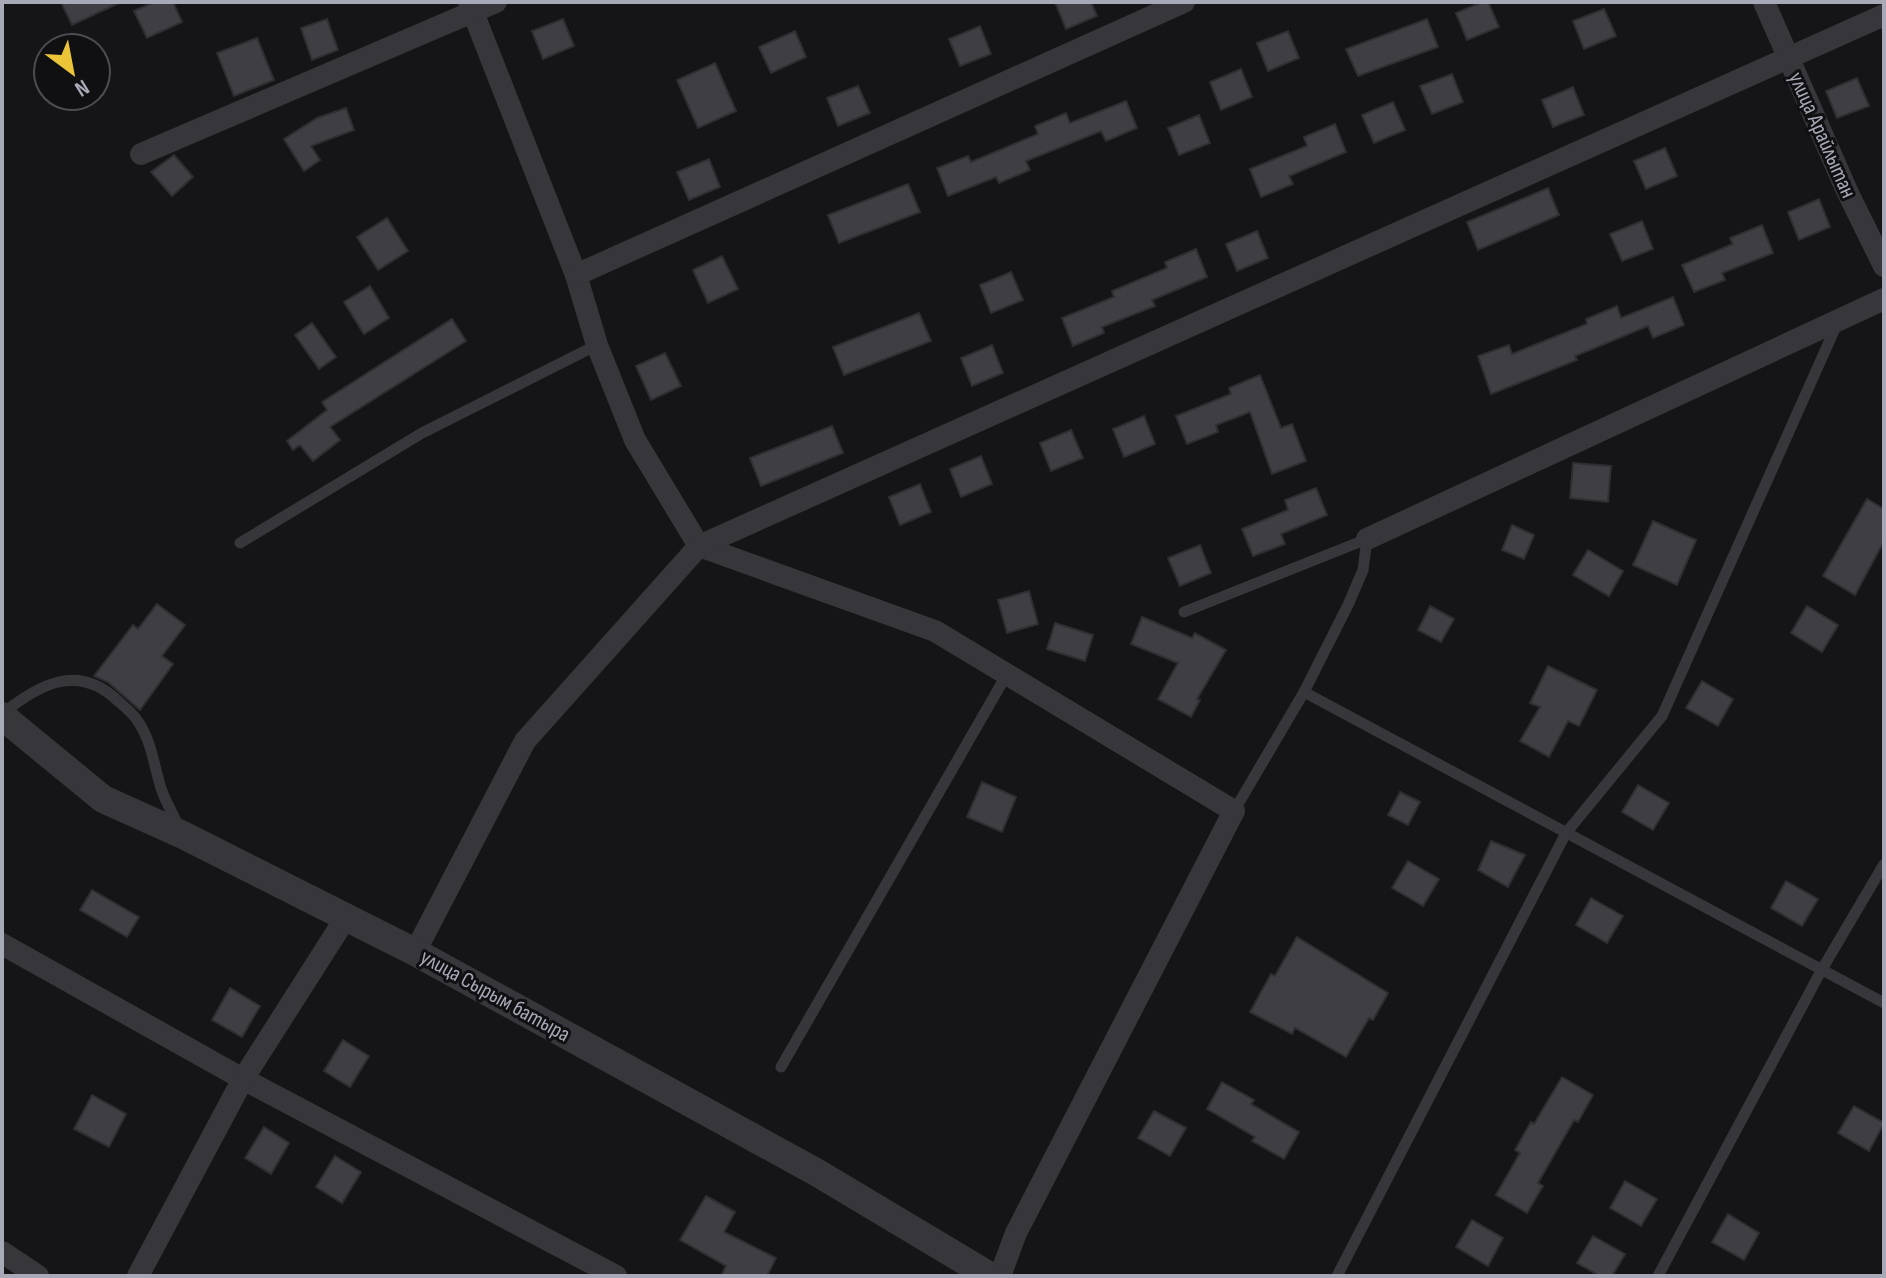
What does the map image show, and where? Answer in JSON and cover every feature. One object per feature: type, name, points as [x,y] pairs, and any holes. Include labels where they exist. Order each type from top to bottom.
[{"type":"street","points":[[141,154],[472,7],[496,2]]},
{"type":"street","points":[[576,275],[1184,2]]},
{"type":"street","name":"улица Арайлытан","points":[[1764,2],[1847,191],[1884,266]]},
{"type":"street","points":[[472,7],[576,275],[597,345],[635,440],[699,546],[935,631],[1234,811],[1016,1233],[1000,1276]]},
{"type":"street","points":[[415,952],[525,741],[699,546],[1884,15]]},
{"type":"street","points":[[1367,539],[1884,299]]},
{"type":"street","name":"улица Сырым батыра","points":[[2,715],[103,799],[183,835],[415,952],[816,1172],[990,1276]]},
{"type":"street","points":[[138,1276],[243,1079],[345,919]]},
{"type":"street","points":[[2,944],[243,1079],[616,1276]]},
{"type":"street","points":[[2,1252],[38,1276]]},
{"type":"lane","points":[[1337,1276],[1566,833],[1662,716],[1838,322]]},
{"type":"lane","points":[[240,543],[422,433],[597,345]]},
{"type":"lane","points":[[1184,612],[1367,539],[1363,570],[1304,692],[1234,811]]},
{"type":"lane","points":[[781,1067],[1007,674]]},
{"type":"lane","points":[[2,715],[26,695],[54,681],[77,679],[110,693],[139,721],[152,750],[161,789],[183,835]]},
{"type":"lane","points":[[1304,692],[1884,1003]]},
{"type":"lane","points":[[1658,1276],[1821,971],[1884,864]]},
{"type":"building","points":[[61,2],[121,2],[72,25]]},
{"type":"building","points":[[154,2],[173,2],[182,22],[147,38],[134,11]]},
{"type":"building","points":[[1055,2],[1091,2],[1097,16],[1066,29]]},
{"type":"building","points":[[1488,2],[1499,27],[1467,40],[1456,13]]},
{"type":"building","points":[[1604,9],[1616,36],[1584,49],[1573,21]]},
{"type":"building","points":[[327,19],[338,50],[312,60],[301,28]]},
{"type":"building","points":[[563,19],[574,46],[543,59],[532,31]]},
{"type":"building","points":[[1427,19],[1438,47],[1358,76],[1346,49]]},
{"type":"building","points":[[980,26],[991,54],[960,66],[949,39]]},
{"type":"building","points":[[795,31],[806,57],[771,73],[759,47]]},
{"type":"building","points":[[1288,31],[1299,58],[1268,71],[1257,43]]},
{"type":"building","points":[[257,38],[274,80],[234,96],[217,53]]},
{"type":"building","points":[[715,63],[736,111],[698,128],[677,80]]},
{"type":"building","points":[[1241,69],[1252,97],[1221,110],[1210,82]]},
{"type":"building","points":[[1452,74],[1463,102],[1432,114],[1420,86]]},
{"type":"building","points":[[1857,78],[1869,106],[1837,118],[1826,91]]},
{"type":"building","points":[[858,86],[870,113],[838,126],[827,98]]},
{"type":"building","points":[[1573,87],[1584,115],[1553,127],[1542,100]]},
{"type":"building","points":[[1126,101],[1137,128],[1106,141],[1101,131],[1026,161],[1030,170],[999,183],[996,177],[948,196],[937,168],[968,156],[971,162],[1038,134],[1035,126],[1066,113],[1070,123]]},
{"type":"building","points":[[1393,102],[1405,130],[1374,143],[1362,115]]},
{"type":"building","points":[[346,108],[354,130],[311,146],[320,160],[304,171],[284,139],[317,118]]},
{"type":"building","points":[[1199,115],[1210,143],[1179,155],[1168,128]]},
{"type":"building","points":[[1335,124],[1346,152],[1289,176],[1293,184],[1261,197],[1250,169],[1307,146],[1304,137]]},
{"type":"building","points":[[1665,148],[1677,176],[1646,189],[1634,161]]},
{"type":"building","points":[[174,155],[193,177],[172,196],[151,172]]},
{"type":"building","points":[[709,159],[720,187],[689,200],[677,172]]},
{"type":"building","points":[[908,184],[920,212],[839,243],[828,215]]},
{"type":"building","points":[[1548,188],[1559,215],[1478,250],[1467,222]]},
{"type":"building","points":[[1819,199],[1830,227],[1799,240],[1788,212]]},
{"type":"building","points":[[387,218],[408,251],[378,270],[357,237]]},
{"type":"building","points":[[1642,221],[1653,249],[1622,261],[1610,234]]},
{"type":"building","points":[[1762,225],[1773,253],[1722,273],[1725,280],[1694,292],[1682,265],[1733,244],[1730,238]]},
{"type":"building","points":[[1257,231],[1268,258],[1237,271],[1226,244]]},
{"type":"building","points":[[1196,249],[1207,277],[1152,300],[1155,306],[1102,327],[1104,333],[1073,346],[1062,318],[1114,297],[1112,291],[1167,268],[1165,262]]},
{"type":"building","points":[[722,256],[738,289],[708,303],[693,270]]},
{"type":"building","points":[[1011,272],[1023,300],[991,313],[980,285]]},
{"type":"building","points":[[370,286],[389,318],[364,334],[344,302]]},
{"type":"building","points":[[1673,297],[1684,325],[1653,338],[1648,326],[1575,356],[1577,360],[1491,394],[1478,356],[1509,345],[1512,354],[1587,324],[1586,319],[1617,306],[1621,318]]},
{"type":"building","points":[[919,313],[931,341],[844,375],[833,347]]},
{"type":"building","points":[[452,319],[466,341],[330,427],[340,440],[313,461],[300,445],[293,450],[287,441],[327,410],[322,402]]},
{"type":"building","points":[[312,323],[336,357],[319,369],[295,335]]},
{"type":"building","points":[[992,345],[1003,373],[972,386],[961,358]]},
{"type":"building","points":[[665,353],[681,386],[651,400],[636,366]]},
{"type":"building","points":[[1260,375],[1281,428],[1292,424],[1306,461],[1272,474],[1250,412],[1216,425],[1218,432],[1187,444],[1176,416],[1231,394],[1229,388]]},
{"type":"building","points":[[1144,416],[1155,444],[1124,457],[1113,429]]},
{"type":"building","points":[[832,426],[843,453],[761,486],[750,458]]},
{"type":"building","points":[[1071,430],[1083,458],[1051,471],[1040,443]]},
{"type":"building","points":[[981,456],[992,484],[961,497],[950,469]]},
{"type":"building","points":[[1573,463],[1611,466],[1608,502],[1570,498]]},
{"type":"building","points":[[920,484],[931,512],[900,525],[889,497]]},
{"type":"building","points":[[1316,488],[1327,515],[1281,534],[1285,544],[1253,556],[1242,529],[1288,510],[1285,500]]},
{"type":"building","points":[[1867,499],[1884,509],[1884,541],[1855,595],[1823,576]]},
{"type":"building","points":[[1653,521],[1696,540],[1677,585],[1633,565]]},
{"type":"building","points":[[1512,525],[1534,535],[1524,559],[1502,550]]},
{"type":"building","points":[[1200,545],[1211,573],[1180,586],[1168,558]]},
{"type":"building","points":[[1588,550],[1623,571],[1609,596],[1573,575]]},
{"type":"building","points":[[1029,591],[1038,624],[1007,633],[998,600]]},
{"type":"building","points":[[157,604],[185,625],[162,656],[173,664],[140,710],[108,682],[94,676],[133,625],[138,629]]},
{"type":"building","points":[[1430,606],[1454,619],[1441,642],[1418,630]]},
{"type":"building","points":[[1807,606],[1838,625],[1822,652],[1791,633]]},
{"type":"building","points":[[1142,617],[1192,638],[1195,633],[1226,650],[1197,699],[1200,700],[1191,717],[1158,699],[1178,663],[1131,644]]},
{"type":"building","points":[[1055,623],[1093,635],[1085,661],[1047,649]]},
{"type":"building","points":[[1548,666],[1597,690],[1579,726],[1568,721],[1549,757],[1520,741],[1540,707],[1530,703]]},
{"type":"building","points":[[1702,681],[1733,699],[1718,726],[1686,708]]},
{"type":"building","points":[[982,782],[1016,797],[1002,832],[967,817]]},
{"type":"building","points":[[1638,785],[1669,803],[1653,830],[1622,812]]},
{"type":"building","points":[[1400,792],[1420,802],[1408,825],[1388,815]]},
{"type":"building","points":[[1491,841],[1525,855],[1508,887],[1478,870]]},
{"type":"building","points":[[1408,861],[1439,879],[1423,906],[1392,888]]},
{"type":"building","points":[[1786,881],[1818,899],[1802,926],[1771,908]]},
{"type":"building","points":[[92,890],[139,917],[127,937],[80,910]]},
{"type":"building","points":[[1591,898],[1623,916],[1607,943],[1576,925]]},
{"type":"building","points":[[1297,937],[1388,993],[1346,1057],[1295,1028],[1292,1034],[1250,1012]]},
{"type":"building","points":[[230,988],[260,1006],[242,1037],[212,1020]]},
{"type":"building","points":[[343,1040],[369,1056],[350,1087],[324,1071]]},
{"type":"building","points":[[1562,1077],[1593,1095],[1578,1122],[1574,1120],[1538,1183],[1543,1186],[1527,1213],[1496,1195],[1520,1153],[1515,1150]]},
{"type":"building","points":[[1222,1082],[1254,1100],[1251,1104],[1299,1132],[1284,1159],[1252,1141],[1255,1137],[1207,1109]]},
{"type":"building","points":[[92,1095],[126,1114],[109,1147],[74,1129]]},
{"type":"building","points":[[1854,1106],[1884,1123],[1869,1151],[1838,1133]]},
{"type":"building","points":[[1154,1111],[1186,1128],[1170,1156],[1138,1138]]},
{"type":"building","points":[[264,1127],[289,1143],[271,1174],[245,1158]]},
{"type":"building","points":[[335,1156],[361,1172],[342,1203],[316,1187]]},
{"type":"building","points":[[1625,1181],[1657,1199],[1641,1226],[1610,1208]]},
{"type":"building","points":[[706,1196],[735,1212],[724,1232],[776,1258],[767,1276],[721,1276],[726,1266],[680,1240]]},
{"type":"building","points":[[1728,1214],[1759,1233],[1744,1260],[1712,1242]]},
{"type":"building","points":[[1472,1220],[1503,1238],[1488,1266],[1456,1247]]},
{"type":"building","points":[[1593,1236],[1625,1254],[1612,1276],[1600,1276],[1577,1263]]}]
